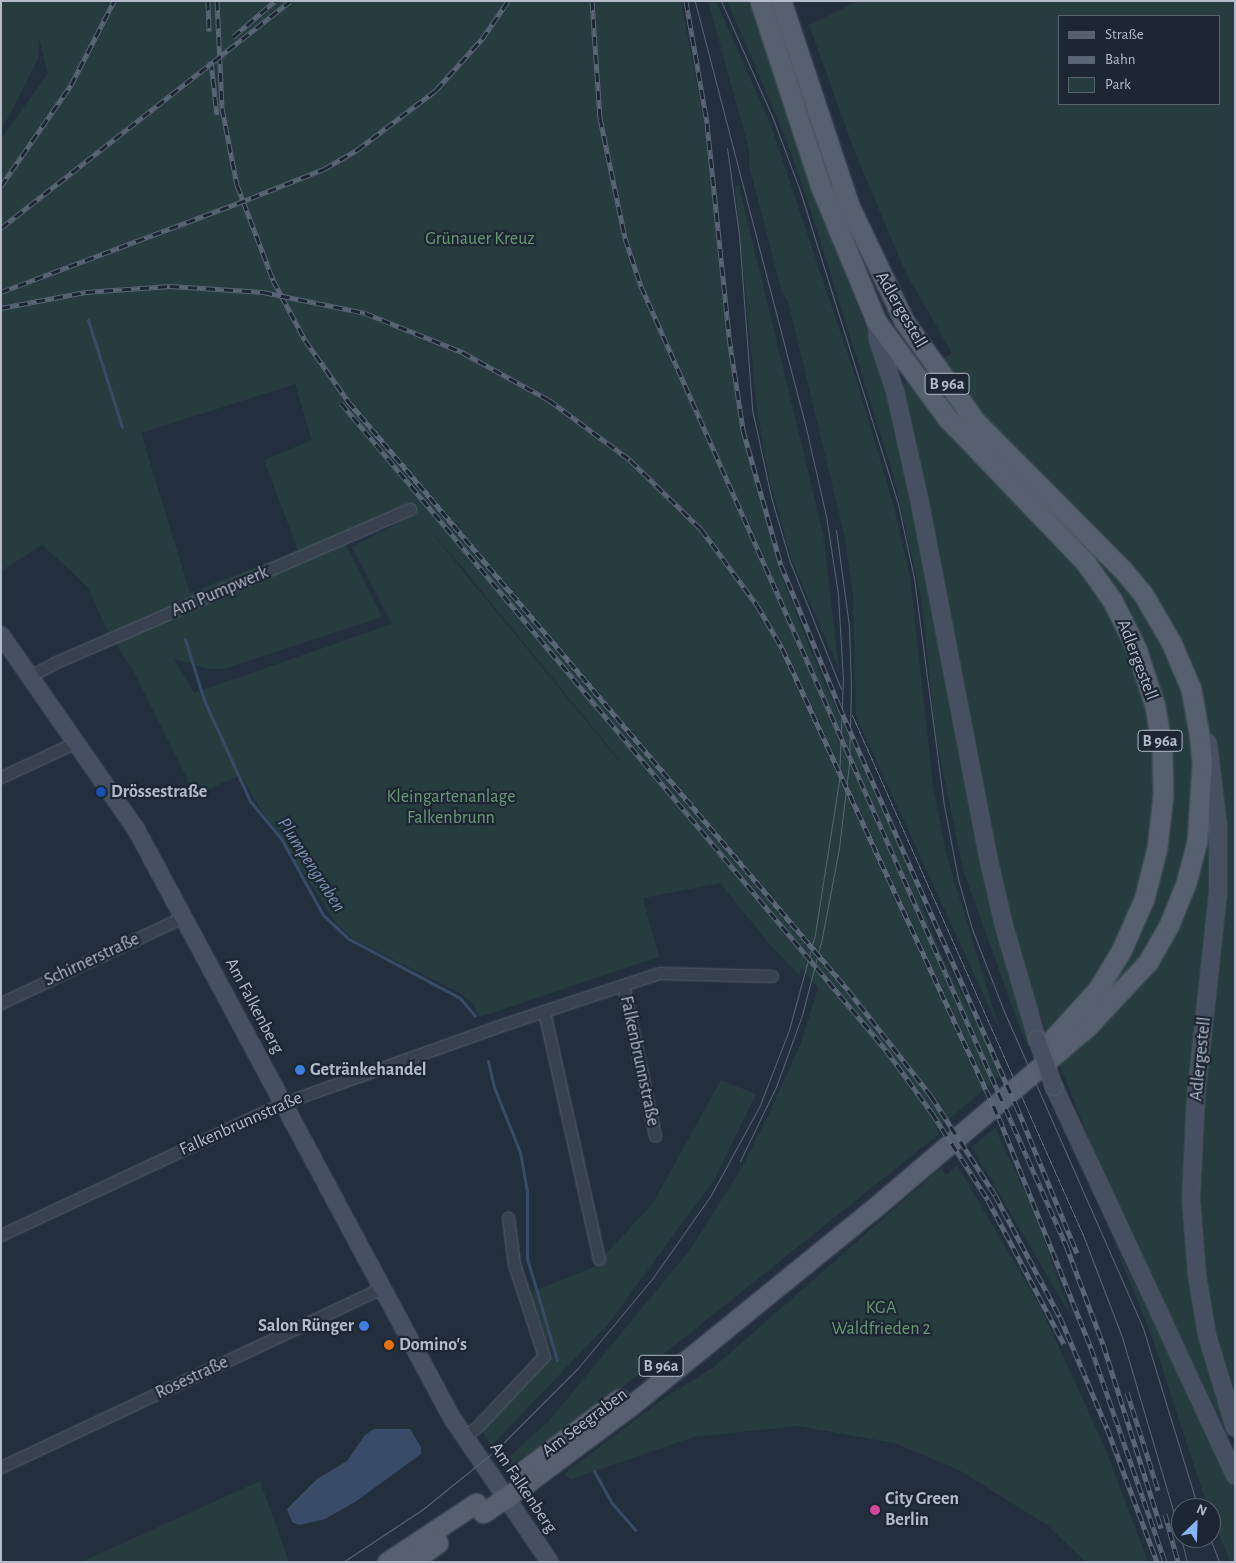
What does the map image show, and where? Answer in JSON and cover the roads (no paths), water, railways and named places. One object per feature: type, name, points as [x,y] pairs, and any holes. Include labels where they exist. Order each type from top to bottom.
[{"type":"main road","name":"Adlergestell","points":[[760,1],[820,185],[876,321],[948,418],[1085,562],[1112,600],[1136,648],[1155,706],[1163,770],[1162,820],[1152,874],[1134,926],[1103,981],[1075,1018],[803,1259]]},
{"type":"main road","name":"Adlergestell","points":[[781,1],[849,205],[904,321],[976,422],[1103,549],[1143,594],[1172,642],[1192,689],[1209,744],[1215,785],[1218,860],[1216,934],[1192,1161],[1194,1240],[1207,1335],[1235,1428]]},
{"type":"main road","name":"Adlergestell","points":[[876,321],[878,340],[895,391],[919,498],[991,870],[1037,1039],[1054,1087],[1235,1476]]},
{"type":"main road","name":"Am Falkenberg","points":[[1,635],[135,828],[382,1288],[464,1436],[550,1562]]},
{"type":"main road","name":"Adlergestell","points":[[803,1259],[1088,1026],[1148,962],[1169,924],[1186,883],[1197,841],[1202,762],[1192,689]]},
{"type":"main road","name":"Am Seegraben","points":[[411,1562],[480,1508],[524,1478],[657,1369],[803,1259]]},
{"type":"main road","name":"Am Seegraben","points":[[387,1562],[480,1508]]},
{"type":"street","name":"Am Pumpwerk","points":[[30,676],[54,662],[410,509]]},
{"type":"street","points":[[1,778],[76,742]]},
{"type":"street","name":"Schirnerstraße","points":[[1,1003],[183,917]]},
{"type":"street","name":"Falkenbrunnstraße","points":[[1,1235],[283,1103],[544,1011],[659,973],[772,976]]},
{"type":"street","name":"Falkenbrunnstraße","points":[[623,985],[655,1136]]},
{"type":"street","points":[[544,1011],[599,1259]]},
{"type":"street","name":"Am Falkenberg","points":[[464,1436],[476,1428],[544,1356],[514,1264],[508,1217]]},
{"type":"street","name":"Rosestraße","points":[[1,1467],[382,1288]]},
{"type":"water","points":[[374,1429],[410,1429],[421,1447],[421,1454],[355,1502],[325,1519],[299,1525],[292,1522],[287,1509],[317,1479],[347,1461],[365,1435]]},
{"type":"waterway","name":"Plumpengraben","points":[[88,320],[122,427]]},
{"type":"waterway","name":"Plumpengraben","points":[[185,639],[204,700],[250,801],[282,840],[323,915],[349,939],[460,998],[475,1016]]},
{"type":"waterway","name":"Plumpengraben","points":[[488,1061],[494,1087],[520,1152],[527,1190],[527,1258],[557,1360]]},
{"type":"waterway","name":"Plumpengraben","points":[[594,1471],[611,1502],[635,1530]]},
{"type":"tram line","points":[[343,1562],[423,1509],[495,1451],[578,1368],[652,1279],[711,1195],[760,1105],[789,1030],[815,934],[839,781],[843,679],[838,594],[826,516],[806,428],[695,1]]},
{"type":"tram line","points":[[721,1],[772,116],[800,191],[898,504],[914,578],[944,805],[958,879],[972,929],[1003,1009],[1143,1328],[1195,1498]]},
{"type":"tram line","points":[[727,148],[739,235],[752,409],[771,497],[790,562],[841,689]]},
{"type":"tram line","points":[[740,1161],[776,1087],[802,1015],[822,938],[839,848],[849,764],[851,687],[849,626],[836,530]]},
{"type":"tram line","points":[[852,715],[1083,1235],[1122,1337],[1171,1503]]},
{"type":"tram line","points":[[1184,1548],[1187,1562]]},
{"type":"tram line","points":[[1214,1548],[1219,1562]]},
{"type":"railway","points":[[1,186],[71,85],[114,1]]},
{"type":"railway","points":[[208,1],[209,31]]},
{"type":"railway","points":[[217,1],[222,108],[237,185],[273,280],[305,340],[348,401],[848,990],[931,1096],[995,1195],[1060,1317],[1107,1428],[1157,1562]]},
{"type":"railway","points":[[233,37],[275,1]]},
{"type":"railway","points":[[1,228],[290,1]]},
{"type":"railway","points":[[1,292],[324,169],[357,150],[436,90],[482,39],[508,1]]},
{"type":"railway","points":[[592,1],[600,118],[625,238],[641,286],[1066,1245],[1103,1344],[1161,1528]]},
{"type":"railway","points":[[686,1],[707,123],[729,337],[743,430],[781,565],[839,706],[1016,1105],[1077,1253]]},
{"type":"railway","points":[[211,61],[217,115]]},
{"type":"railway","points":[[1,308],[86,292],[170,286],[263,292],[365,313],[462,352],[549,400],[630,460],[701,529],[757,605],[782,648],[999,1118],[1091,1348],[1165,1562]]},
{"type":"railway","points":[[341,403],[886,1050],[932,1113],[988,1200],[1064,1344]]},
{"type":"railway","points":[[1127,1392],[1158,1490]]},
{"type":"railway","points":[[1165,1514],[1178,1562]]},
{"type":"place","name":"Drössestraße","points":[[101,792]]},
{"type":"place","name":"Getränkehandel","points":[[300,1070]]},
{"type":"place","name":"Salon Rünger","points":[[364,1326]]},
{"type":"place","name":"Domino's","points":[[389,1345]]},
{"type":"place","name":"City Green Berlin","points":[[875,1510]]},
{"type":"park label","name":"Grünauer Kreuz","points":[[480,239]]},
{"type":"park label","name":"Kleingartenanlage Falkenbrunn","points":[[451,808]]},
{"type":"park label","name":"KGA Waldfrieden 2","points":[[881,1319]]}]
